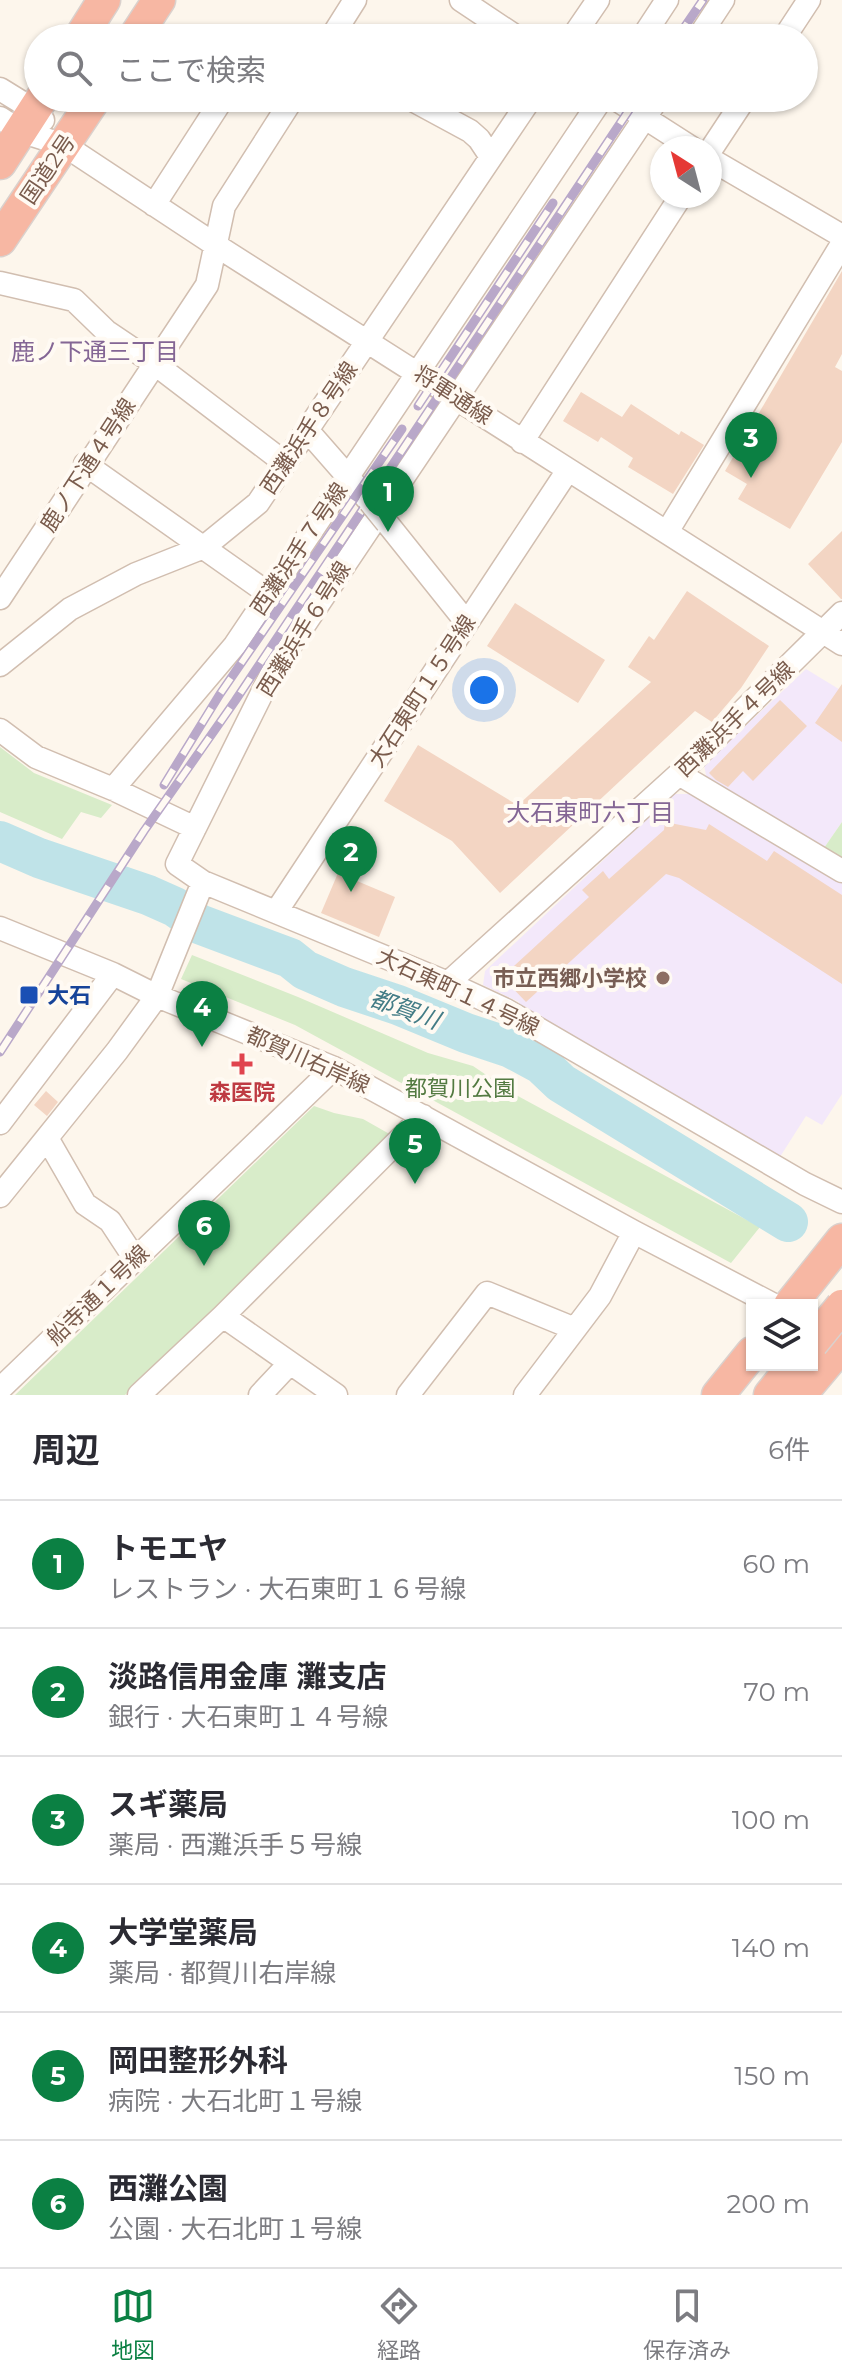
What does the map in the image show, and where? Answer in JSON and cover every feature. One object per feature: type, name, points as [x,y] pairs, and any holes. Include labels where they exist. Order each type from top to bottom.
[{"type":"highway","points":[[89,24],[104,0]]},
{"type":"highway","points":[[143,24],[159,0]]},
{"type":"highway","name":"国道2号","points":[[0,240],[86,112]]},
{"type":"highway","name":"国道2号","points":[[0,163],[24,114]]},
{"type":"highway","points":[[795,1299],[842,1240]]},
{"type":"highway","points":[[813,1299],[842,1261]]},
{"type":"highway","points":[[818,1336],[842,1306]]},
{"type":"highway","points":[[800,1395],[842,1345]]},
{"type":"highway","points":[[718,1395],[746,1360]]},
{"type":"highway","points":[[736,1395],[755,1371]]},
{"type":"highway","points":[[770,1395],[789,1371]]},
{"type":"street","points":[[340,24],[355,0]]},
{"type":"street","points":[[461,0],[497,24]]},
{"type":"street","points":[[582,24],[598,0]]},
{"type":"street","points":[[651,24],[667,0]]},
{"type":"street","points":[[707,24],[723,0]]},
{"type":"street","points":[[793,24],[809,0]]},
{"type":"street","points":[[0,89],[24,114]]},
{"type":"street","points":[[154,205],[214,112]]},
{"type":"street","name":"鹿ノ下通４号線","points":[[0,598],[207,285],[224,206],[284,112]]},
{"type":"street","points":[[435,112],[470,131],[491,157]]},
{"type":"street","name":"西灘浜手８号線","points":[[0,665],[70,609],[136,574],[204,547],[258,503],[522,112]]},
{"type":"street","name":"西灘浜手７号線","points":[[113,789],[235,645],[593,112]]},
{"type":"street","points":[[635,112],[673,136]]},
{"type":"street","name":"西灘浜手６号線","points":[[195,828],[272,673],[648,112]]},
{"type":"street","points":[[720,136],[736,112]]},
{"type":"street","name":"将軍通線","points":[[24,114],[64,145],[217,246],[833,638]]},
{"type":"street","points":[[722,166],[842,236]]},
{"type":"street","points":[[522,442],[673,208]]},
{"type":"street","points":[[667,532],[842,244]]},
{"type":"street","points":[[0,283],[74,300],[106,331],[155,364],[285,463]]},
{"type":"street","points":[[307,430],[348,475],[467,623]]},
{"type":"street","points":[[86,465],[269,594]]},
{"type":"street","name":"大石東町１５号線","points":[[276,912],[568,470]]},
{"type":"street","name":"西灘浜手４号線","points":[[448,983],[833,638],[842,613]]},
{"type":"street","points":[[0,730],[36,757],[195,828]]},
{"type":"street","points":[[679,774],[842,871]]},
{"type":"street","name":"大石東町１４号線","points":[[195,828],[177,864],[201,888],[276,912],[506,1010],[805,1184],[842,1202]]},
{"type":"street","points":[[0,1196],[117,1051],[157,996],[201,888]]},
{"type":"street","name":"都賀川右岸線","points":[[1,931],[113,974],[157,996],[334,1068],[762,1299]]},
{"type":"street","points":[[0,1123],[113,974]]},
{"type":"street","name":"船寺通１号線","points":[[0,1389],[334,1068]]},
{"type":"street","points":[[139,1395],[223,1316],[423,1116]]},
{"type":"street","points":[[47,1138],[85,1204],[110,1221],[135,1259]]},
{"type":"street","points":[[525,1395],[600,1296],[634,1232]]},
{"type":"street","points":[[408,1395],[487,1293],[575,1329]]},
{"type":"street","points":[[818,1313],[842,1315]]},
{"type":"street","points":[[223,1316],[336,1395]]},
{"type":"street","points":[[260,1395],[290,1363]]},
{"type":"shaded area","points":[[806,669],[842,691],[842,822],[824,848],[707,780],[704,765]]},
{"type":"shaded area","name":"市立西郷小学校","points":[[674,794],[695,794],[842,883],[842,1094],[822,1125],[806,1116],[778,1160],[516,1009],[519,1002],[483,985],[485,971]]},
{"type":"green space","points":[[0,747],[34,773],[112,805],[101,818],[81,812],[62,839],[0,812]]},
{"type":"green space","points":[[842,822],[842,859],[824,848]]},
{"type":"green space","name":"都賀川公園","points":[[192,955],[428,1053],[473,1066],[516,1095],[760,1227],[731,1263],[295,1025],[181,979]]},
{"type":"green space","points":[[314,1106],[363,1119],[393,1136],[125,1395],[15,1395]]},
{"type":"building","points":[[842,271],[842,354],[835,367],[842,371],[842,442],[790,529],[738,499],[747,484],[725,471]]},
{"type":"building","points":[[581,392],[622,417],[631,404],[679,435],[681,431],[704,445],[673,494],[628,467],[633,458],[601,437],[598,442],[563,421]]},
{"type":"building","points":[[842,531],[842,599],[841,599],[808,564]]},
{"type":"building","points":[[687,591],[769,646],[741,688],[712,722],[695,711],[500,893],[452,841],[384,801],[418,745],[514,803],[515,808],[651,682],[628,667],[649,636],[654,640]]},
{"type":"building","points":[[515,603],[605,660],[578,703],[487,646]]},
{"type":"building","points":[[842,684],[842,742],[815,723]]},
{"type":"building","points":[[780,700],[807,726],[753,781],[743,771],[728,787],[716,780],[709,773]]},
{"type":"building","points":[[665,822],[706,830],[709,824],[767,861],[774,851],[842,895],[842,984],[679,878],[666,874],[526,1002],[502,977],[589,897],[582,890],[603,871],[609,879],[664,830]]},
{"type":"building","points":[[338,873],[395,897],[379,937],[321,913]]},
{"type":"building","points":[[46,1091],[58,1102],[47,1116],[34,1105]]},
{"type":"waterway","name":"都賀川","points":[[0,841],[39,858],[148,895],[175,907],[199,924],[290,958],[305,970],[344,987],[511,1048],[541,1064],[561,1083],[788,1222]]},
{"type":"railway","points":[[687,24],[703,0]]},
{"type":"railway","points":[[0,1052],[144,831],[235,701],[628,112]]},
{"type":"railway","points":[[418,406],[553,203]]},
{"type":"railway","points":[[164,785],[220,694],[402,429]]},
{"type":"place","name":"スギ薬局","points":[[751,478]]},
{"type":"place","name":"トモエヤ","points":[[388,532]]},
{"type":"place","name":"淡路信用金庫 灘支店","points":[[351,892]]},
{"type":"place","name":"市立西郷小学校","points":[[663,978]]},
{"type":"place","name":"大石","points":[[29,995]]},
{"type":"place","name":"大学堂薬局","points":[[202,1047]]},
{"type":"place","name":"森医院","points":[[242,1064]]},
{"type":"place","name":"岡田整形外科","points":[[415,1184]]},
{"type":"place","name":"西灘公園","points":[[204,1266]]},
{"type":"district","name":"鹿ノ下通三丁目","points":[[95,351]]},
{"type":"district","name":"大石東町六丁目","points":[[590,812]]}]
